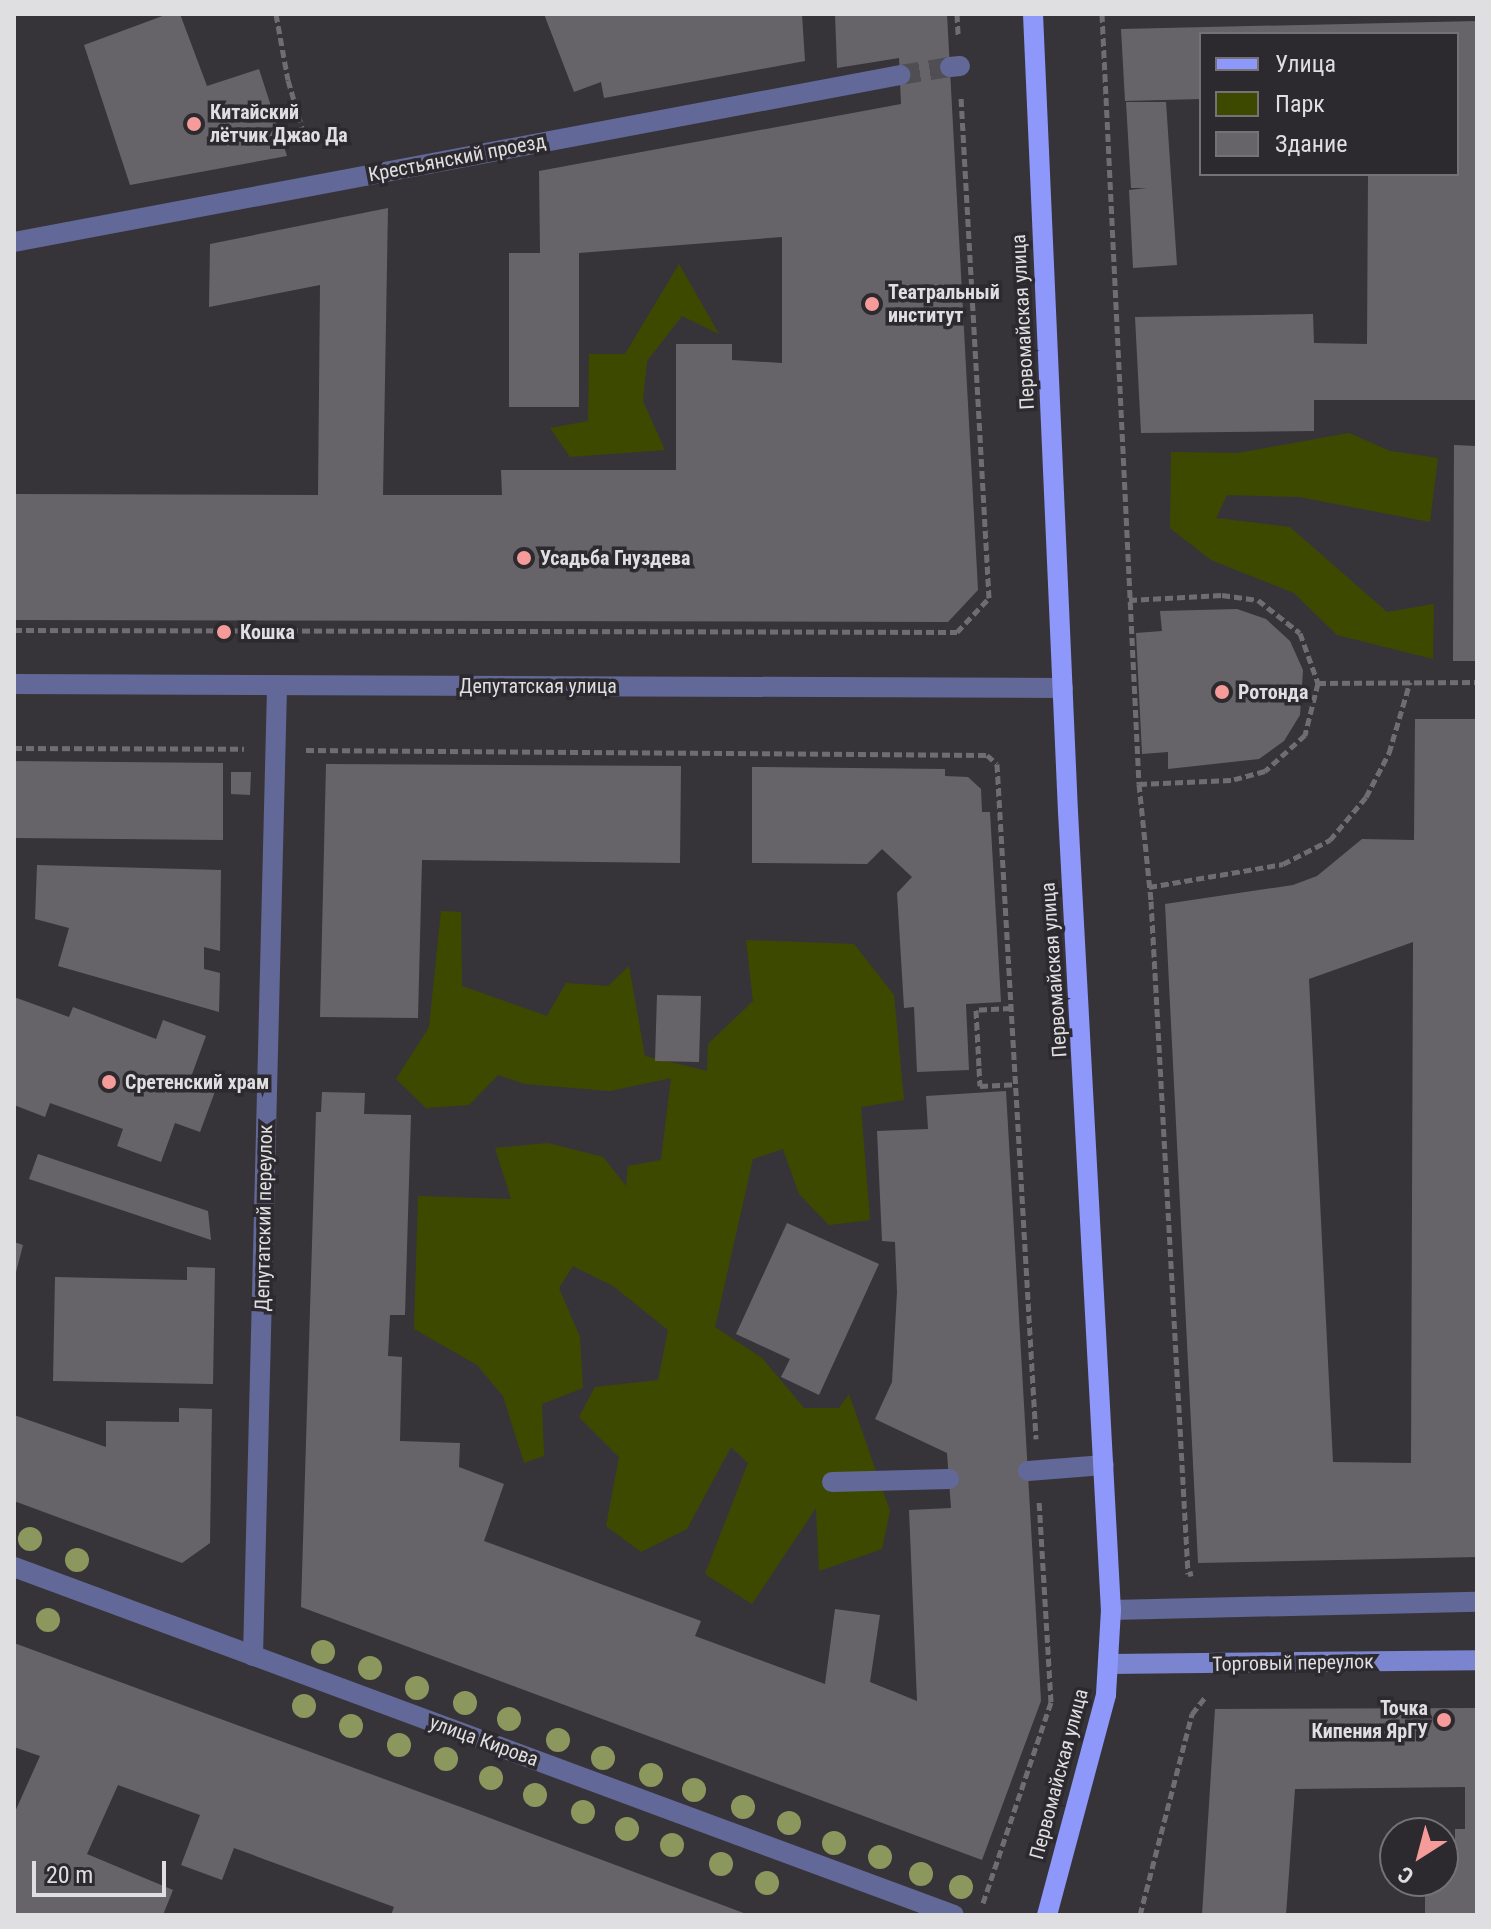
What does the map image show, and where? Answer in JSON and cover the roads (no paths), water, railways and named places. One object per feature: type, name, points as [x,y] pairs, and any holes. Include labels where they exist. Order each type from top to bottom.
[{"type":"main road","name":"Первомайская улица","points":[[1033,14],[1063,688],[1111,1610],[1109,1664],[1098,1733],[1047,1915]]},
{"type":"street","name":"Крестьянский проезд","points":[[14,242],[900,75]]},
{"type":"street","name":"Депутатская улица","points":[[14,684],[1063,688]]},
{"type":"street","name":"Депутатский переулок","points":[[253,1656],[277,685]]},
{"type":"street","points":[[1033,1470],[1104,1465]]},
{"type":"street","points":[[832,1482],[949,1479]]},
{"type":"street","name":"улица Кирова","points":[[14,1567],[954,1915]]},
{"type":"street","points":[[1111,1610],[1477,1602]]},
{"type":"street","name":"Торговый переулок","points":[[1109,1664],[1477,1660]]},
{"type":"tunnel","points":[[900,75],[950,67]]},
{"type":"place","name":"Китайский лётчик Джао Да","points":[[194,124]]},
{"type":"place","name":"Театральный институт","points":[[872,304]]},
{"type":"place","name":"Усадьба Гнуздева","points":[[524,558]]},
{"type":"place","name":"Кошка","points":[[224,632]]},
{"type":"place","name":"Ротонда","points":[[1222,692]]},
{"type":"place","name":"Сретенский храм","points":[[109,1082]]},
{"type":"place","name":"Точка Кипения ЯрГУ","points":[[1444,1720]]}]
